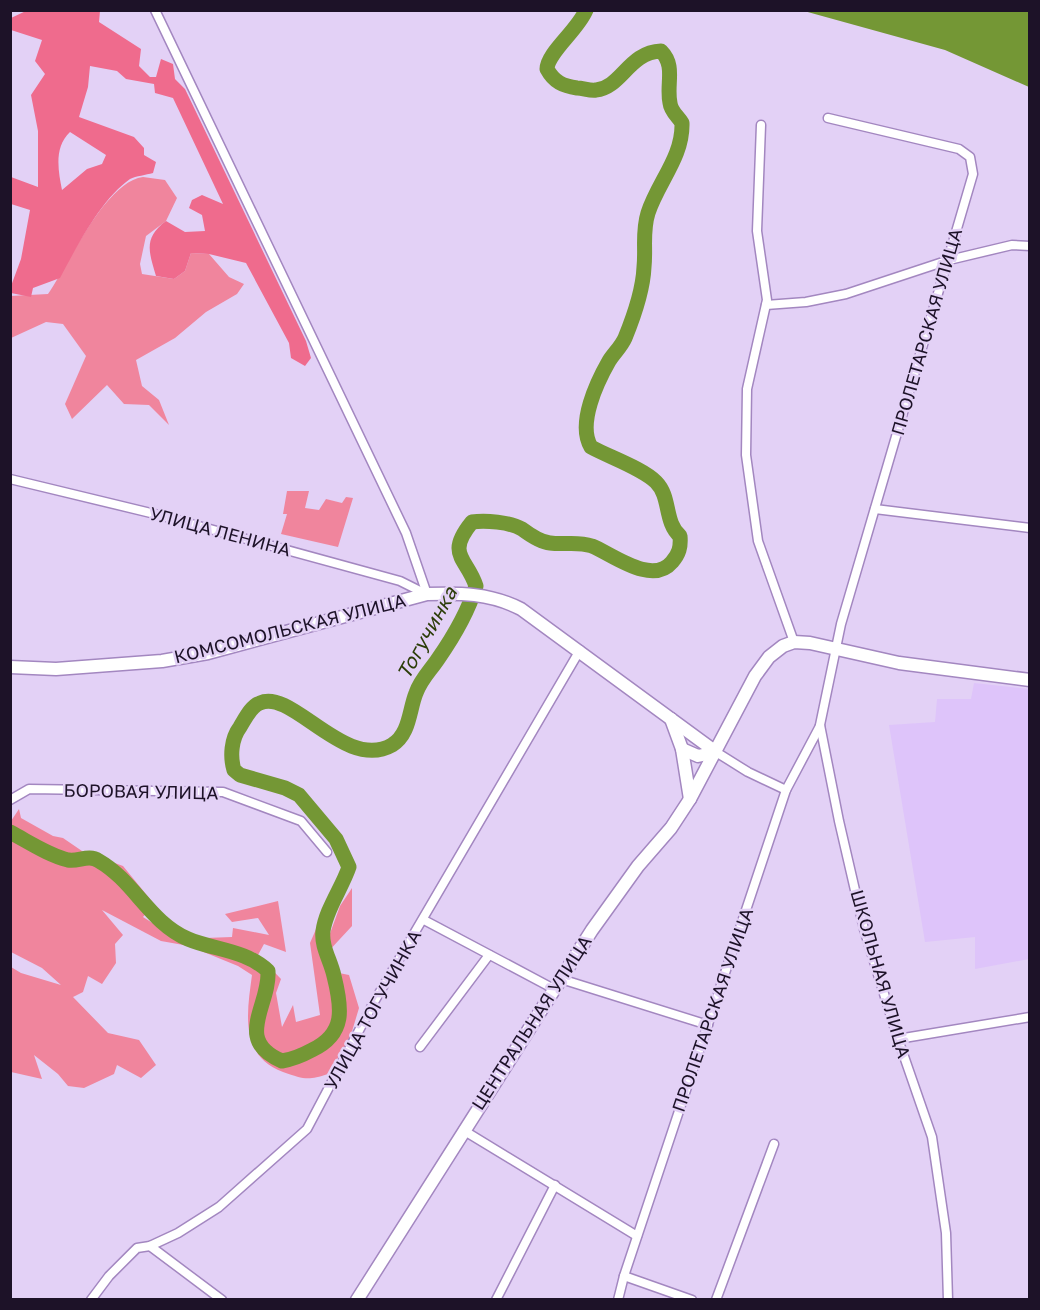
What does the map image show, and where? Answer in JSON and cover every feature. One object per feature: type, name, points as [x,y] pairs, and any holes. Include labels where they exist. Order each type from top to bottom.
[{"type":"main road","name":"КОМСОМОЛЬСКАЯ УЛИЦА","points":[[10,668],[127,665],[185,657],[427,594],[462,593],[492,597],[521,609],[580,650],[716,752]]},
{"type":"main road","points":[[794,642],[834,648],[899,663],[1029,681]]},
{"type":"main road","name":"ЦЕНТРАЛЬНАЯ УЛИЦА","points":[[357,1299],[592,930],[639,866],[671,828],[690,799],[755,676],[769,657],[783,646],[794,642]]},
{"type":"main road","points":[[671,719],[682,749],[690,799]]},
{"type":"main road","points":[[682,749],[698,756],[716,752]]},
{"type":"street","points":[[155,10],[406,532],[427,594]]},
{"type":"street","name":"ПРОЛЕТАРСКАЯ УЛИЦА","points":[[828,118],[959,149],[970,157],[973,174],[834,648]]},
{"type":"street","points":[[761,125],[757,231],[766,305],[747,389],[745,418],[747,479],[758,542],[794,642]]},
{"type":"street","points":[[766,305],[806,302],[846,294],[949,260],[1012,245],[1029,246]]},
{"type":"street","name":"УЛИЦА ЛЕНИНА","points":[[10,479],[155,514],[390,579],[427,594]]},
{"type":"street","points":[[875,509],[1029,528]]},
{"type":"street","name":"ШКОЛЬНАЯ УЛИЦА","points":[[834,648],[820,725],[864,929],[898,1040],[932,1137],[946,1233],[948,1299]]},
{"type":"street","name":"УЛИЦА ТОГУЧИНКА","points":[[91,1299],[109,1276],[137,1248],[150,1246],[178,1233],[219,1207],[307,1129],[374,1002],[580,650]]},
{"type":"street","name":"ПРОЛЕТАРСКАЯ УЛИЦА","points":[[618,1299],[786,790],[820,725]]},
{"type":"street","points":[[716,752],[747,772],[786,790]]},
{"type":"street","name":"БОРОВАЯ УЛИЦА","points":[[10,800],[29,789],[223,792],[301,822],[327,852]]},
{"type":"street","points":[[424,920],[489,954],[557,984],[708,1025]]},
{"type":"street","points":[[420,1047],[489,954]]},
{"type":"street","points":[[898,1040],[1029,1017]]},
{"type":"street","points":[[463,1130],[637,1236]]},
{"type":"street","points":[[716,1299],[774,1144]]},
{"type":"street","points":[[496,1299],[555,1185]]},
{"type":"street","points":[[150,1246],[222,1299]]},
{"type":"street","points":[[624,1276],[692,1299]]},
{"type":"shaded area","points":[[28,10],[100,11],[99,22],[141,49],[139,66],[150,77],[156,77],[161,59],[173,64],[175,79],[185,89],[306,341],[311,358],[305,366],[291,358],[289,343],[246,263],[209,254],[191,253],[185,271],[174,279],[156,276],[150,246],[154,233],[159,227],[166,221],[185,232],[205,231],[202,215],[189,208],[192,200],[202,195],[223,204],[173,98],[155,93],[154,84],[126,79],[117,71],[90,66],[88,87],[79,117],[134,137],[144,148],[144,155],[156,162],[153,173],[130,179],[109,199],[90,225],[60,278],[33,288],[31,297],[11,293],[11,286],[21,259],[30,210],[11,204],[11,177],[38,187],[38,131],[31,95],[45,74],[35,61],[42,40],[11,30],[11,18]],"holes":[[[70,132],[106,155],[102,164],[87,169],[62,190],[59,152]]]},
{"type":"shaded area","points":[[804,11],[1029,11],[1029,87],[945,50]]},
{"type":"shaded area","points":[[143,177],[165,180],[177,198],[166,221],[146,236],[140,264],[142,274],[174,279],[185,271],[191,253],[209,254],[229,277],[244,284],[237,294],[206,312],[175,338],[136,360],[142,386],[159,400],[169,425],[149,405],[124,404],[107,385],[72,419],[65,404],[86,356],[63,324],[46,322],[11,338],[10,296],[48,294],[102,208],[129,182]]},
{"type":"shaded area","points":[[287,491],[309,491],[305,508],[319,510],[326,499],[342,503],[346,497],[353,498],[338,547],[281,534],[287,514],[283,514]]},
{"type":"shaded area","points":[[974,683],[1030,689],[1029,959],[975,969],[975,937],[925,942],[889,725],[935,722],[937,699],[971,699]]},
{"type":"shaded area","points":[[19,809],[21,818],[53,836],[63,838],[82,851],[123,866],[154,904],[143,917],[178,939],[232,937],[233,928],[269,935],[258,918],[232,922],[225,914],[278,901],[286,952],[264,944],[258,955],[281,979],[276,993],[282,1027],[293,1005],[296,1022],[320,1015],[310,943],[320,920],[320,945],[328,939],[340,906],[352,888],[352,926],[326,954],[339,973],[349,975],[359,1008],[350,1038],[328,1074],[315,1078],[296,1076],[269,1065],[259,1055],[249,1031],[252,975],[238,966],[189,946],[161,941],[102,910],[123,935],[115,944],[116,963],[102,984],[88,976],[83,992],[73,997],[108,1033],[139,1040],[156,1065],[141,1078],[117,1065],[114,1074],[84,1088],[68,1086],[58,1074],[34,1055],[42,1079],[11,1072],[11,967],[21,973],[61,985],[42,968],[11,952],[11,821]]},
{"type":"waterway","name":"Тогучинка","points":[[10,832],[61,858],[68,860],[91,858],[99,861],[122,879],[152,913],[175,932],[198,943],[240,955],[259,964],[268,971],[267,984],[257,1021],[259,1043],[267,1053],[282,1061],[301,1056],[323,1044],[331,1036],[339,1019],[339,999],[333,970],[325,948],[323,931],[327,915],[349,867],[336,839],[299,795],[285,788],[240,775],[234,770],[233,742],[248,713],[260,703],[273,702],[288,707],[338,740],[356,748],[374,750],[392,745],[398,740],[406,728],[418,688],[455,633],[473,596],[476,586],[460,556],[459,549],[464,533],[472,522],[504,523],[522,529],[546,542],[592,546],[643,570],[664,569],[672,562],[679,550],[680,536],[672,524],[661,488],[642,472],[591,447],[586,427],[594,391],[609,361],[623,341],[635,312],[643,276],[646,220],[652,202],[679,147],[682,123],[671,106],[668,63],[661,51],[641,57],[605,88],[589,90],[567,86],[559,83],[553,77],[547,69],[548,63],[586,10]]}]
